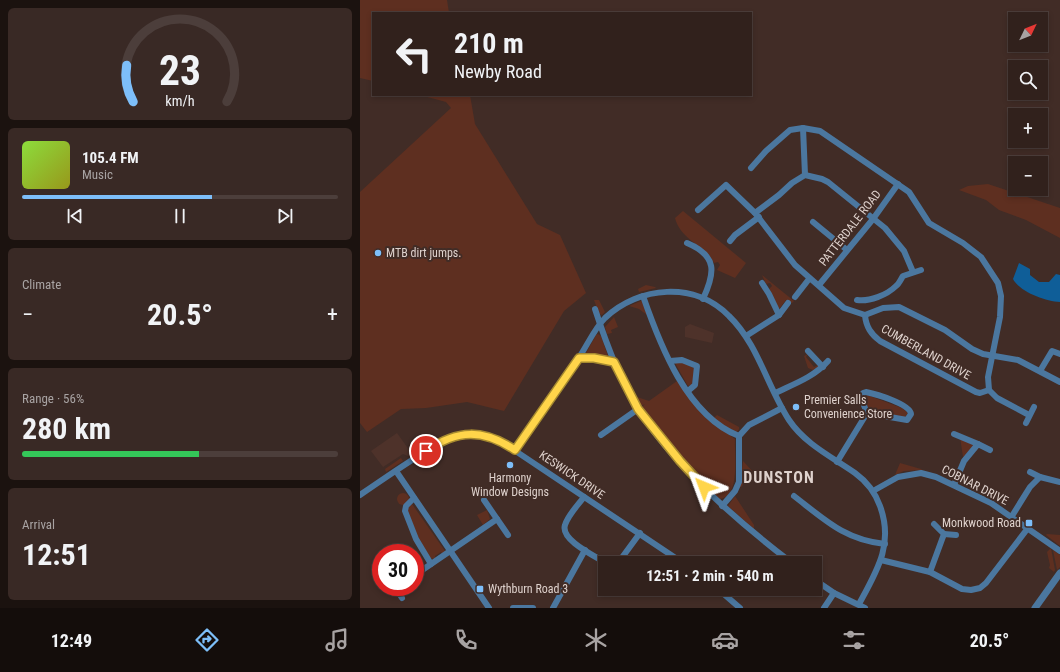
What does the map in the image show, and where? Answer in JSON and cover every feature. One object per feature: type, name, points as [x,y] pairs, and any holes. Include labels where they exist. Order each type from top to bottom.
[{"type":"street","points":[[803,128],[805,175]]},
{"type":"street","points":[[751,168],[766,151],[790,130],[803,128],[812,129],[828,136],[876,171],[909,192],[929,223],[963,243],[981,257],[994,275],[1000,290],[1002,305],[988,377],[989,390],[997,398],[1029,415]]},
{"type":"street","points":[[730,241],[792,183],[805,175],[828,182],[873,219],[897,241],[910,262],[913,272]]},
{"type":"street","name":"PATTERDALE ROAD","points":[[819,285],[873,219],[898,184]]},
{"type":"street","points":[[698,210],[726,185],[757,215],[787,256],[810,279],[819,285],[844,308],[865,315],[884,308],[899,307],[946,330],[972,349],[983,354],[1018,360],[1060,382]]},
{"type":"street","points":[[813,222],[847,250]]},
{"type":"street","points":[[687,243],[702,252],[711,261],[713,270],[703,299]]},
{"type":"street","points":[[857,300],[870,299],[883,294],[897,286],[903,276],[921,270]]},
{"type":"street","points":[[795,297],[810,279]]},
{"type":"street","points":[[762,283],[769,294],[778,315]]},
{"type":"street","points":[[515,450],[579,358],[599,324],[618,307],[643,296],[673,291],[687,292],[715,304],[729,316],[746,336],[782,408],[803,436],[837,462],[856,473],[873,491],[884,516],[886,531],[885,544],[881,560],[859,604]]},
{"type":"street","points":[[643,296],[662,346],[688,391],[708,416],[728,432],[739,436]]},
{"type":"street","points":[[746,336],[778,315],[788,303]]},
{"type":"street","points":[[594,309],[614,362],[638,409],[680,461],[722,506],[752,533],[783,556]]},
{"type":"street","name":"CUMBERLAND DRIVE","points":[[865,315],[865,322],[870,332],[880,341],[976,392],[980,393],[989,390]]},
{"type":"street","points":[[808,351],[823,367]]},
{"type":"street","points":[[1040,371],[1052,351],[1060,354]]},
{"type":"street","points":[[579,358],[594,358],[614,362]]},
{"type":"street","points":[[670,361],[682,360],[697,366],[695,385],[688,391]]},
{"type":"street","points":[[775,393],[805,379],[823,367],[828,361]]},
{"type":"street","points":[[866,392],[886,398],[907,407],[911,414],[907,420],[900,420],[867,413],[861,398],[863,393],[866,392]]},
{"type":"street","points":[[722,506],[735,491],[738,482],[739,436],[749,425],[782,408]]},
{"type":"street","points":[[1026,423],[1034,408]]},
{"type":"street","points":[[601,435],[638,409]]},
{"type":"street","points":[[837,462],[867,413]]},
{"type":"street","points":[[954,434],[990,450]]},
{"type":"street","name":"KESWICK DRIVE","points":[[360,495],[436,444],[456,436],[481,435],[494,438],[515,450],[673,556]]},
{"type":"street","points":[[954,486],[964,461],[978,444]]},
{"type":"street","points":[[396,471],[489,608]]},
{"type":"street","points":[[1030,472],[1040,477],[1060,482]]},
{"type":"street","name":"COBNAR DRIVE","points":[[873,491],[898,478],[921,473],[936,477],[991,503],[1012,516],[1060,551]]},
{"type":"street","points":[[1012,516],[1030,487],[1040,477]]},
{"type":"street","points":[[794,496],[838,529],[852,537],[885,544]]},
{"type":"street","points":[[584,497],[565,525],[565,533],[568,538],[598,558]]},
{"type":"street","points":[[414,498],[406,506],[405,511],[416,539],[431,564]]},
{"type":"street","points":[[484,500],[508,535]]},
{"type":"street","points":[[813,511],[818,505]]},
{"type":"street","points":[[424,569],[497,520]]},
{"type":"street","points":[[934,524],[944,534],[956,535]]},
{"type":"street","points":[[881,560],[930,572],[962,589],[971,590],[980,588],[986,583],[1028,528]]},
{"type":"street","points":[[623,556],[640,533]]},
{"type":"street","points":[[930,572],[944,534]]},
{"type":"street","points":[[553,608],[585,550]]},
{"type":"street","points":[[1035,608],[1060,573]]},
{"type":"street","points":[[822,584],[865,608]]},
{"type":"street","points":[[824,608],[834,592]]},
{"type":"street","points":[[726,596],[740,608]]},
{"type":"street","points":[[513,608],[533,608]]},
{"type":"shaded area","points":[[360,0],[447,0],[449,12],[372,12],[372,81],[360,78]]},
{"type":"shaded area","points":[[424,96],[470,96],[475,124],[537,224],[560,235],[586,293],[564,311],[504,411],[467,402],[426,408],[401,409],[367,432],[360,423],[360,192],[451,108],[446,102]]},
{"type":"shaded area","points":[[988,184],[1008,191],[1008,196],[1024,196],[1060,208],[1060,238],[1026,220],[999,210],[986,200],[959,190],[968,186]]},
{"type":"shaded area","points":[[683,211],[746,263],[735,278],[717,270],[720,265],[718,262],[714,263],[704,251],[682,231],[675,218]]},
{"type":"shaded area","points":[[762,275],[794,301],[792,303],[786,300],[779,309],[769,289],[772,286],[770,283],[766,284]]},
{"type":"shaded area","points":[[646,285],[656,288],[639,292],[638,289]]},
{"type":"shaded area","points":[[594,300],[599,300],[605,312],[602,315],[599,314]]},
{"type":"shaded area","points":[[641,301],[647,315],[639,309],[629,306]]},
{"type":"shaded area","points":[[614,317],[618,327],[611,330],[612,333],[607,334],[605,327]]},
{"type":"shaded area","points":[[690,324],[714,333],[712,343],[685,337],[685,327]]},
{"type":"shaded area","points":[[598,334],[601,336],[608,356],[605,358],[587,355],[586,353]]},
{"type":"shaded area","points":[[808,354],[806,357],[814,367],[818,365],[818,367],[813,370],[808,368],[804,356]]},
{"type":"shaded area","points":[[675,363],[685,363],[694,368],[693,382],[691,385],[688,386]]},
{"type":"shaded area","points":[[677,381],[707,419],[735,439],[734,483],[727,496],[720,499],[671,446],[641,408],[645,404],[641,406],[637,397],[649,401]]},
{"type":"shaded area","points":[[867,395],[902,408],[908,413],[905,417],[899,417],[879,410],[876,412],[873,411],[866,405],[864,397]]},
{"type":"shaded area","points":[[717,415],[739,427],[737,432],[724,426],[714,418]]},
{"type":"shaded area","points":[[397,433],[412,454],[408,456],[403,454],[383,467],[371,451]]},
{"type":"shaded area","points":[[960,437],[974,446],[963,457]]},
{"type":"shaded area","points":[[401,458],[403,461],[386,472],[385,469]]},
{"type":"shaded area","points":[[743,461],[754,473],[740,487]]},
{"type":"shaded area","points":[[900,463],[922,470],[904,471],[895,475]]},
{"type":"shaded area","points":[[401,493],[405,493],[409,499],[405,505],[401,505],[397,501],[397,497]]},
{"type":"shaded area","points":[[735,496],[754,525],[754,529],[728,506]]},
{"type":"shaded area","points":[[412,504],[445,551],[444,553],[442,554],[441,552],[435,556],[435,559],[430,558],[424,548],[424,544],[422,544],[418,538],[407,509]]},
{"type":"shaded area","points":[[487,510],[490,519],[483,525],[477,515]]},
{"type":"shaded area","points":[[1046,535],[1060,535],[1060,546]]},
{"type":"shaded area","points":[[1051,548],[1055,570],[1054,572],[1049,568],[1050,565],[1047,552]]},
{"type":"shaded area","points":[[1053,550],[1060,555],[1060,567],[1057,570]]},
{"type":"water","points":[[1019,263],[1030,269],[1030,275],[1039,282],[1049,282],[1056,274],[1060,275],[1060,302],[1047,300],[1034,295],[1016,284],[1013,279]]},
{"type":"place","name":"MTB dirt jumps.","points":[[378,253]]},
{"type":"place","name":"Premier Salls Convenience Store","points":[[796,407]]},
{"type":"place","name":"Harmony Window Designs","points":[[510,465]]},
{"type":"place","name":"Monkwood Road","points":[[1029,523]]},
{"type":"place","name":"Wythburn Road 3","points":[[480,589]]},
{"type":"district","name":"DUNSTON","points":[[779,477]]},
{"type":"route","points":[[426,451],[446,439],[468,434],[494,438],[515,450],[579,358],[594,358],[614,362],[638,409],[654,431],[704,487]]}]
